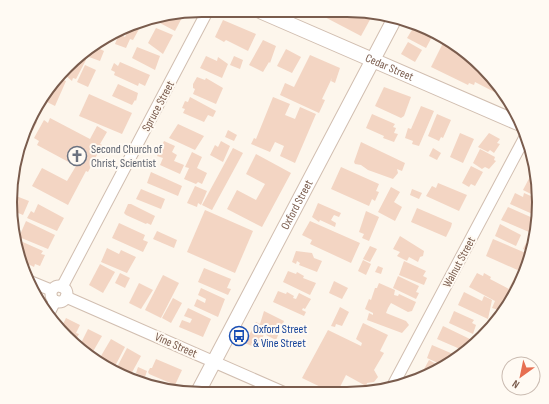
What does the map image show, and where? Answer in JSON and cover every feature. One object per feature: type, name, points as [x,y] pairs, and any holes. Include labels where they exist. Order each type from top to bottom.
[{"type":"street","name":"Spruce Street","points":[[64,292],[204,17]]},
{"type":"street","name":"Cedar Street","points":[[274,17],[513,121]]},
{"type":"street","name":"Oxford Street","points":[[201,387],[393,23]]},
{"type":"street","name":"Walnut Street","points":[[395,381],[522,143]]},
{"type":"street","points":[[36,284],[51,290],[55,287],[64,292],[63,301],[55,301],[51,298],[51,290]]},
{"type":"street","name":"Vine Street","points":[[64,292],[271,387]]},
{"type":"street","points":[[51,309],[55,301]]},
{"type":"building","points":[[325,17],[359,17],[370,19],[361,36]]},
{"type":"building","points":[[182,18],[175,31],[160,23],[161,22]]},
{"type":"building","points":[[223,20],[256,34],[248,51],[226,40],[224,42],[215,37]]},
{"type":"building","points":[[140,28],[133,40],[130,39],[126,48],[115,44],[118,37],[122,35],[125,37],[127,33]]},
{"type":"building","points":[[156,28],[173,35],[163,54],[148,43]]},
{"type":"building","points":[[412,29],[432,37],[426,48],[407,38]]},
{"type":"building","points":[[263,40],[276,46],[270,63],[269,62],[263,72],[249,65]]},
{"type":"building","points":[[408,42],[422,50],[415,62],[401,54]]},
{"type":"building","points":[[443,44],[460,55],[478,71],[497,93],[475,82],[474,85],[469,83],[468,85],[431,67]]},
{"type":"building","points":[[137,47],[160,56],[155,70],[132,58]]},
{"type":"building","points":[[99,48],[104,51],[100,61],[89,57],[90,54]]},
{"type":"building","points":[[286,49],[301,57],[292,73],[277,66]]},
{"type":"building","points":[[310,55],[340,68],[335,83],[331,81],[332,78],[322,99],[325,100],[319,113],[280,95],[285,83],[294,87]]},
{"type":"building","points":[[206,56],[217,61],[218,57],[228,64],[222,78],[200,68]]},
{"type":"building","points":[[234,56],[243,60],[240,69],[230,65]]},
{"type":"building","points":[[85,58],[86,60],[76,79],[73,78],[72,81],[66,76]]},
{"type":"building","points":[[120,62],[150,75],[145,86],[139,83],[138,86],[114,75],[115,72],[111,70],[114,63],[118,66]]},
{"type":"building","points":[[85,65],[96,70],[88,87],[77,82]]},
{"type":"building","points":[[197,77],[205,80],[206,78],[223,88],[216,104],[193,94],[195,89],[193,88],[193,84]]},
{"type":"building","points":[[63,80],[66,81],[55,106],[46,102]]},
{"type":"building","points":[[118,84],[138,93],[136,101],[135,100],[132,105],[112,96]]},
{"type":"building","points":[[384,87],[411,97],[404,116],[401,118],[375,106]]},
{"type":"building","points":[[89,94],[132,113],[122,134],[79,116]]},
{"type":"building","points":[[190,97],[216,111],[213,117],[208,115],[204,122],[183,113],[185,109],[182,108],[185,101],[188,102]]},
{"type":"building","points":[[273,97],[290,104],[285,115],[295,119],[300,107],[316,114],[295,163],[280,156],[284,146],[275,142],[270,152],[251,144],[254,138],[256,139]]},
{"type":"building","points":[[421,106],[434,111],[419,146],[412,144],[413,141],[405,138],[408,128],[411,129]]},
{"type":"building","points":[[372,114],[395,124],[393,127],[396,128],[394,133],[398,134],[394,142],[383,138],[384,136],[366,128]]},
{"type":"building","points":[[437,114],[451,120],[443,138],[441,137],[439,141],[428,136]]},
{"type":"building","name":"Second Church of Christ, Scientist","points":[[50,118],[90,139],[97,126],[107,132],[88,172],[86,171],[68,205],[32,186],[42,168],[67,181],[76,166],[37,145],[39,141],[34,138],[44,120],[48,123]]},
{"type":"building","points":[[35,121],[37,122],[33,130],[32,129]]},
{"type":"building","points":[[178,124],[204,136],[195,150],[169,138]]},
{"type":"building","points":[[228,130],[237,135],[234,141],[225,137]]},
{"type":"building","points":[[460,133],[474,139],[463,163],[450,157]]},
{"type":"building","points":[[489,133],[500,139],[497,143],[500,144],[494,153],[490,150],[488,152],[478,147]]},
{"type":"building","points":[[164,141],[175,146],[172,152],[177,155],[174,161],[184,165],[180,174],[160,165],[163,158],[157,156]]},
{"type":"building","points":[[221,141],[230,146],[223,162],[210,155],[215,145],[218,147]]},
{"type":"building","points":[[361,142],[405,163],[402,171],[397,169],[398,173],[393,179],[368,170],[361,165],[355,164],[354,162]]},
{"type":"building","points":[[233,148],[243,153],[212,210],[202,205]]},
{"type":"building","points":[[433,148],[441,153],[437,160],[429,156]]},
{"type":"building","points":[[480,149],[495,157],[494,160],[496,161],[489,169],[485,167],[482,169],[473,163]]},
{"type":"building","points":[[192,152],[202,157],[197,168],[207,173],[202,184],[198,182],[196,184],[184,179],[189,168],[185,167]]},
{"type":"building","points":[[256,154],[291,173],[262,227],[227,209],[237,190],[256,200],[265,184],[246,174]]},
{"type":"building","points":[[471,166],[483,172],[475,186],[471,184],[469,187],[462,183]]},
{"type":"building","points":[[341,167],[379,184],[376,191],[379,192],[375,201],[372,199],[369,206],[331,189]]},
{"type":"building","points":[[151,172],[182,186],[178,196],[147,183]]},
{"type":"building","points":[[530,177],[532,194],[523,190]]},
{"type":"building","points":[[438,183],[467,195],[459,211],[426,196],[432,186],[436,188]]},
{"type":"building","points":[[195,186],[207,191],[201,205],[198,203],[197,207],[187,203]]},
{"type":"building","points":[[391,187],[400,192],[394,202],[402,207],[395,221],[378,212]]},
{"type":"building","points":[[141,189],[165,199],[161,209],[136,199]]},
{"type":"building","points":[[412,189],[422,193],[419,199],[410,195]]},
{"type":"building","points":[[515,193],[523,197],[524,193],[532,197],[532,214],[510,204]]},
{"type":"building","points":[[17,196],[29,201],[23,215],[17,212]]},
{"type":"building","points":[[318,203],[341,213],[339,217],[334,215],[331,220],[336,223],[335,227],[320,220],[319,222],[312,217]]},
{"type":"building","points":[[38,204],[64,218],[57,231],[27,218],[31,211],[34,213]]},
{"type":"building","points":[[128,204],[131,204],[155,216],[151,225],[126,215],[124,213]]},
{"type":"building","points":[[508,207],[531,217],[529,232],[501,220]]},
{"type":"building","points":[[417,208],[452,223],[446,237],[411,222]]},
{"type":"building","points":[[205,210],[253,231],[235,273],[187,252]]},
{"type":"building","points":[[366,211],[379,217],[369,241],[362,238],[364,234],[359,232]]},
{"type":"building","points":[[26,221],[55,235],[48,249],[21,238],[20,234]]},
{"type":"building","points":[[310,221],[360,243],[351,263],[310,244],[312,240],[302,235]]},
{"type":"building","points":[[119,223],[145,235],[143,240],[148,242],[143,252],[112,238]]},
{"type":"building","points":[[500,224],[521,235],[516,246],[495,236]]},
{"type":"building","points":[[157,231],[177,240],[174,248],[153,239]]},
{"type":"building","points":[[400,236],[424,251],[423,256],[420,257],[418,262],[409,257],[407,261],[397,256],[400,252],[393,249]]},
{"type":"building","points":[[493,239],[525,253],[519,271],[486,256]]},
{"type":"building","points":[[22,241],[43,251],[41,254],[45,255],[40,266],[35,264],[34,267],[28,264]]},
{"type":"building","points":[[526,243],[527,243],[526,250],[523,249]]},
{"type":"building","points":[[370,246],[377,249],[370,262],[363,259]]},
{"type":"building","points":[[107,248],[119,254],[121,250],[136,257],[127,273],[101,262]]},
{"type":"building","points":[[296,251],[312,253],[314,258],[322,261],[317,272],[299,265],[300,263],[297,261],[296,264],[292,262]]},
{"type":"building","points":[[363,260],[371,264],[366,275],[358,271]]},
{"type":"building","points":[[404,261],[426,271],[423,276],[427,278],[424,285],[399,275]]},
{"type":"building","points":[[100,264],[115,272],[103,293],[89,285]]},
{"type":"building","points":[[378,266],[383,268],[381,274],[375,272]]},
{"type":"building","points":[[204,268],[231,279],[227,288],[231,289],[228,295],[198,282]]},
{"type":"building","points":[[288,271],[296,274],[297,272],[304,276],[303,278],[316,283],[310,295],[283,282]]},
{"type":"building","points":[[120,273],[130,278],[125,288],[115,283]]},
{"type":"building","points":[[477,273],[483,276],[484,273],[491,277],[490,279],[510,289],[498,310],[492,308],[495,301],[469,287]]},
{"type":"building","points":[[163,275],[179,283],[161,318],[145,310]]},
{"type":"building","points":[[398,276],[419,286],[416,292],[419,293],[416,299],[393,288]]},
{"type":"building","points":[[515,277],[516,278],[510,289],[509,288]]},
{"type":"building","points":[[334,281],[348,288],[342,299],[329,293]]},
{"type":"building","points":[[139,283],[153,290],[141,309],[129,303]]},
{"type":"building","points":[[379,283],[395,290],[394,295],[398,296],[399,294],[416,302],[412,311],[408,312],[391,303],[388,308],[386,313],[406,321],[409,325],[402,333],[367,320],[369,313],[373,315],[373,313],[365,309],[369,299],[371,300],[375,288],[377,288]]},
{"type":"building","points":[[201,288],[225,299],[218,317],[194,306],[197,299],[205,303],[206,299],[198,295]]},
{"type":"building","points":[[278,291],[286,294],[287,292],[296,299],[299,293],[311,299],[305,309],[303,308],[302,310],[306,312],[304,316],[273,302]]},
{"type":"building","points":[[464,292],[482,301],[484,296],[492,300],[488,319],[458,305]]},
{"type":"building","points":[[173,298],[182,303],[171,323],[162,318]]},
{"type":"building","points":[[340,307],[349,312],[342,326],[336,324],[335,327],[331,326]]},
{"type":"building","points":[[188,308],[211,319],[203,337],[179,327],[182,320],[190,323],[192,319],[184,316]]},
{"type":"building","points":[[264,311],[284,321],[276,340],[264,334],[258,349],[245,343],[256,322],[260,324]]},
{"type":"building","points":[[454,311],[474,320],[472,323],[476,325],[473,334],[449,323]]},
{"type":"building","points":[[66,318],[80,325],[76,333],[79,334],[77,338],[71,333],[63,324]]},
{"type":"building","points":[[363,323],[388,335],[380,351],[384,353],[374,370],[378,377],[374,382],[367,383],[366,386],[346,375],[340,387],[321,387],[302,378],[328,330],[361,346],[362,343],[356,339]]},
{"type":"building","points":[[443,326],[471,339],[460,349],[437,339]]},
{"type":"building","points":[[88,329],[102,336],[93,352],[81,342]]},
{"type":"building","points":[[111,339],[125,347],[115,365],[100,357]]},
{"type":"building","points":[[432,345],[453,354],[438,363],[427,358]]},
{"type":"building","points":[[127,348],[141,356],[132,373],[117,367]]},
{"type":"building","points":[[156,359],[182,370],[175,385],[149,374],[148,372],[150,368],[152,368]]},
{"type":"building","points":[[429,360],[436,364],[429,368],[423,371]]},
{"type":"building","points":[[138,367],[147,371],[145,377],[136,373]]},
{"type":"place","name":"Second Church of Christ, Scientist","points":[[77,156]]},
{"type":"place","name":"Oxford Street & Vine Street","points":[[239,336]]}]
